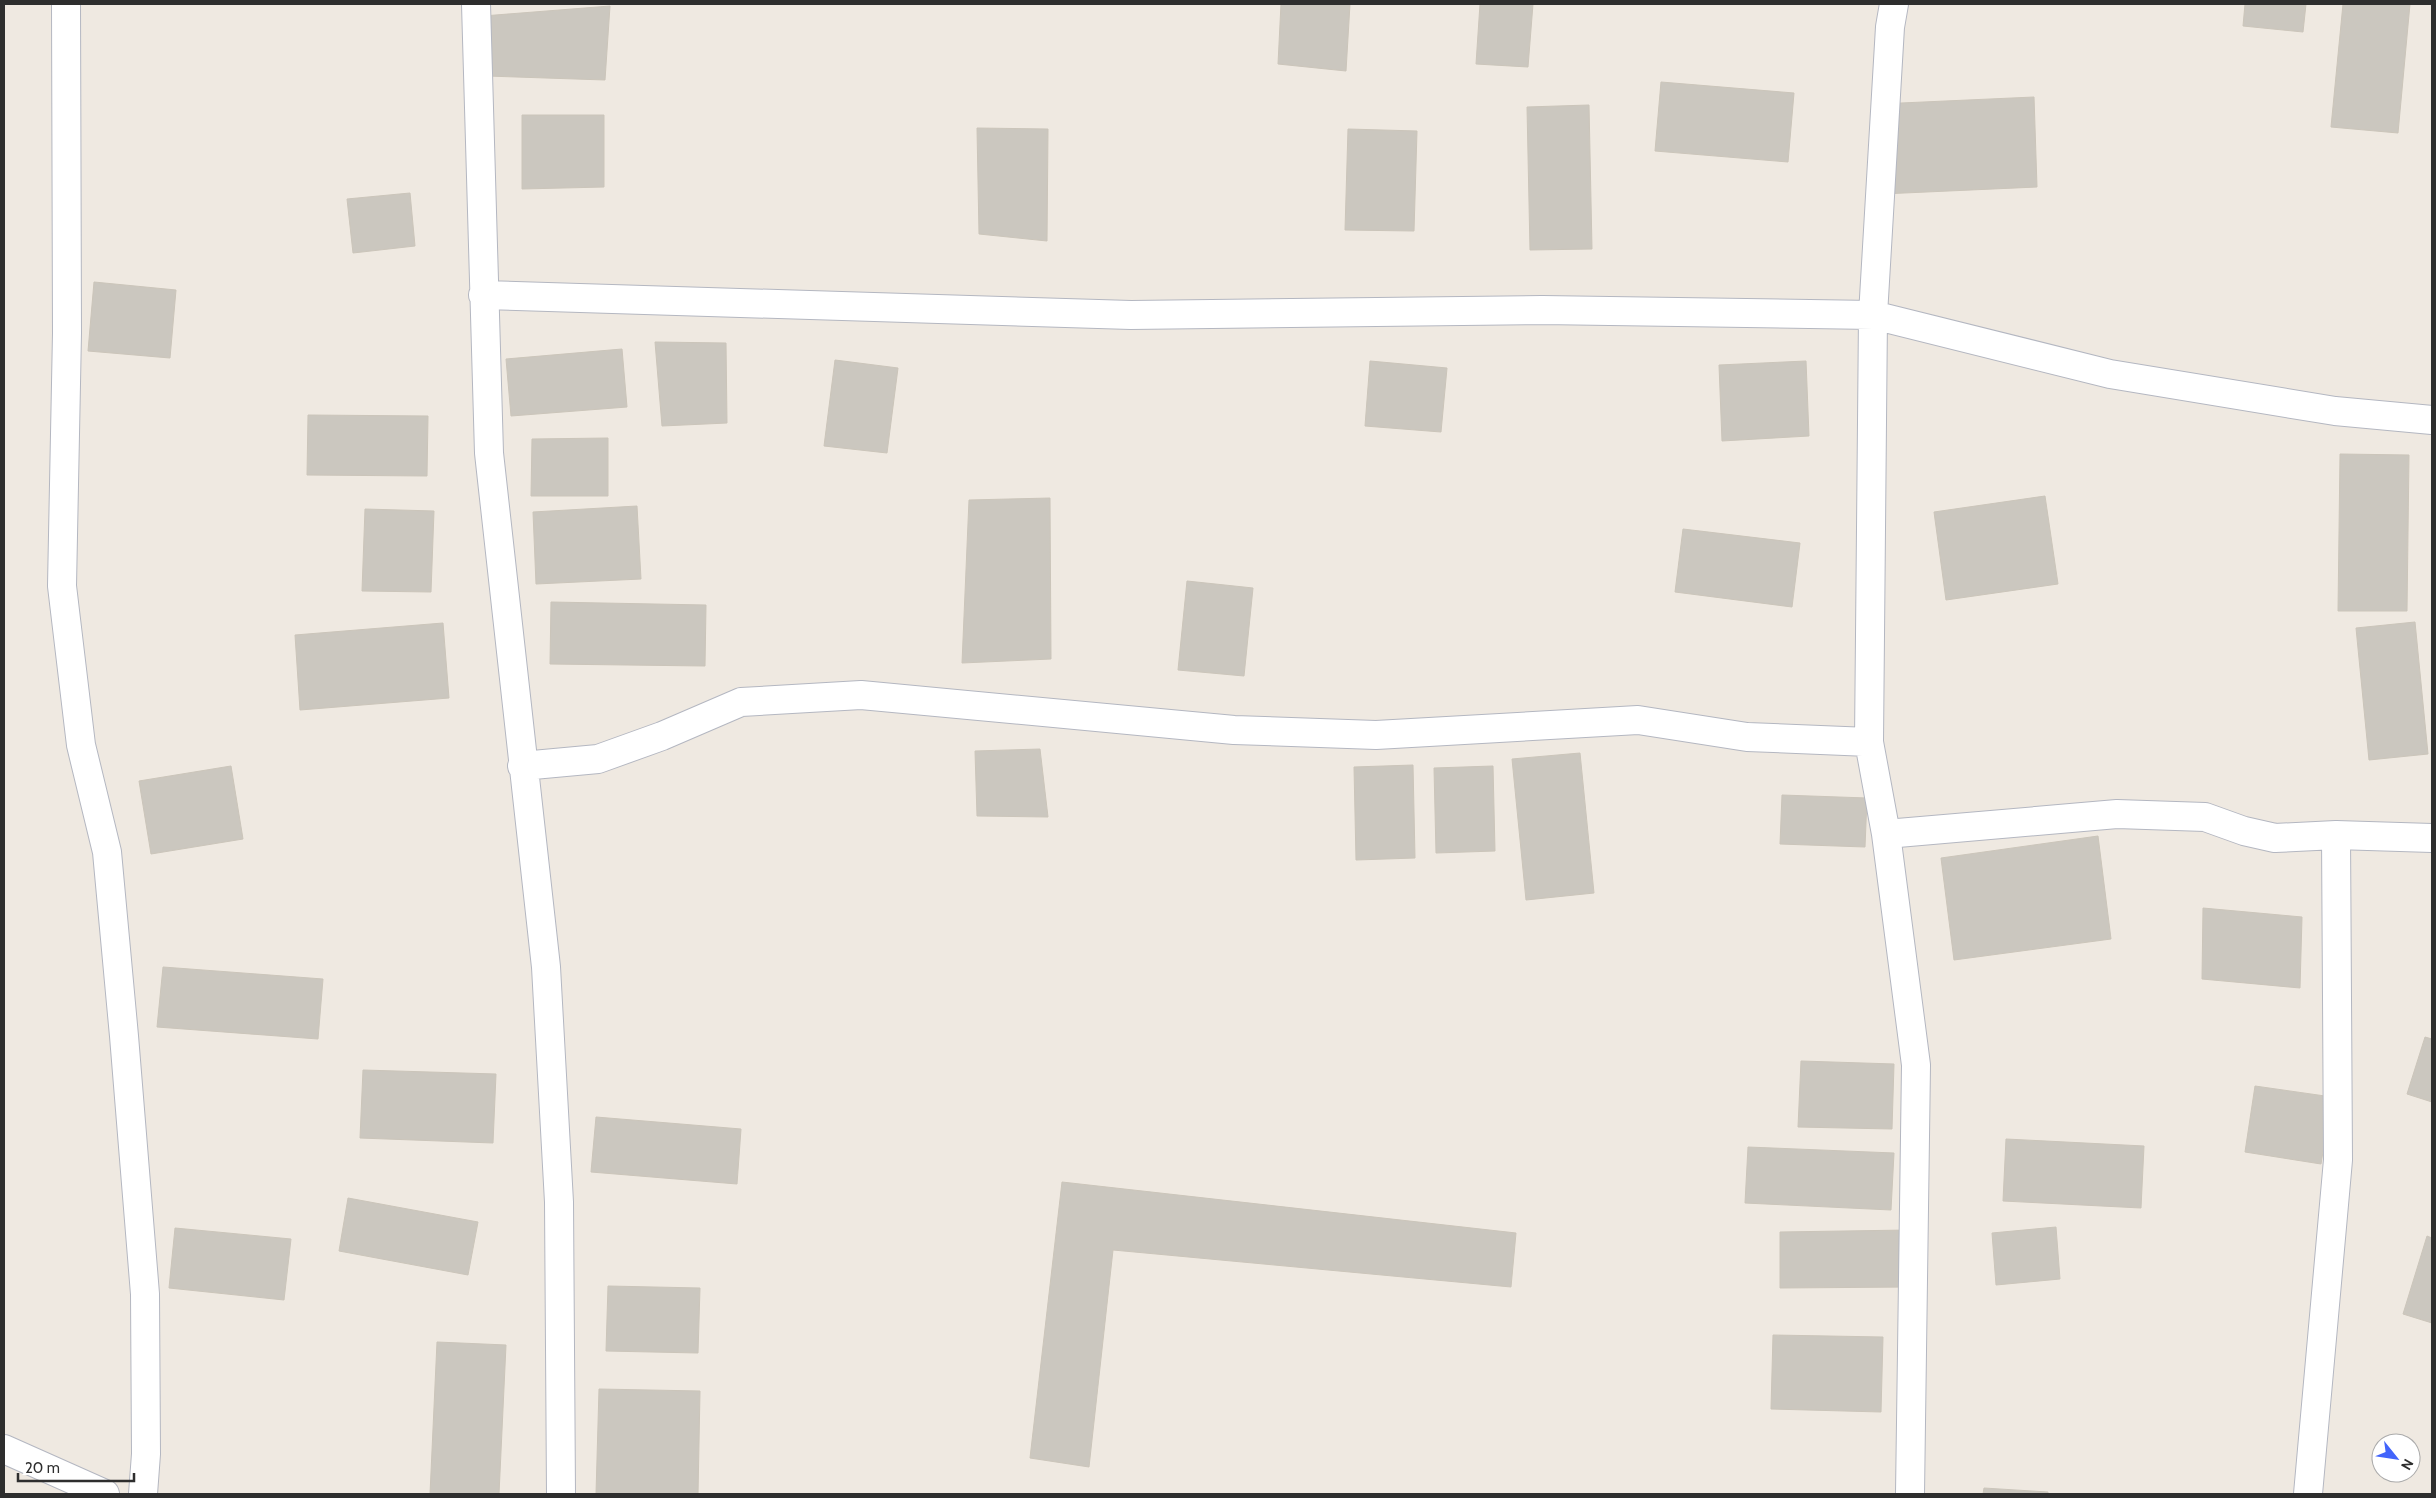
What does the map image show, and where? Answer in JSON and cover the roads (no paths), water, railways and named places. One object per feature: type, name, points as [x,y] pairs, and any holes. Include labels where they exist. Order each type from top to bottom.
[{"type":"street","points":[[66,4],[68,333],[62,586],[81,745],[107,852],[124,1036],[145,1294],[146,1454],[144,1494]]},
{"type":"street","points":[[476,4],[488,453],[546,967],[558,1193],[561,1494]]},
{"type":"street","points":[[1894,4],[1890,27],[1873,315],[1869,742],[1886,834],[1916,1065],[1910,1494]]},
{"type":"street","points":[[483,295],[1131,315],[1542,310],[1873,315],[2110,374],[2335,411],[2432,420]]},
{"type":"street","points":[[522,766],[598,759],[662,736],[741,702],[861,695],[1234,730],[1376,735],[1638,720],[1747,736],[1869,742]]},
{"type":"street","points":[[1886,834],[2117,814],[2205,817],[2244,831],[2275,838],[2336,835],[2432,838]]},
{"type":"street","points":[[2308,1494],[2338,1160],[2336,835]]},
{"type":"street","points":[[4,1449],[105,1494]]}]
